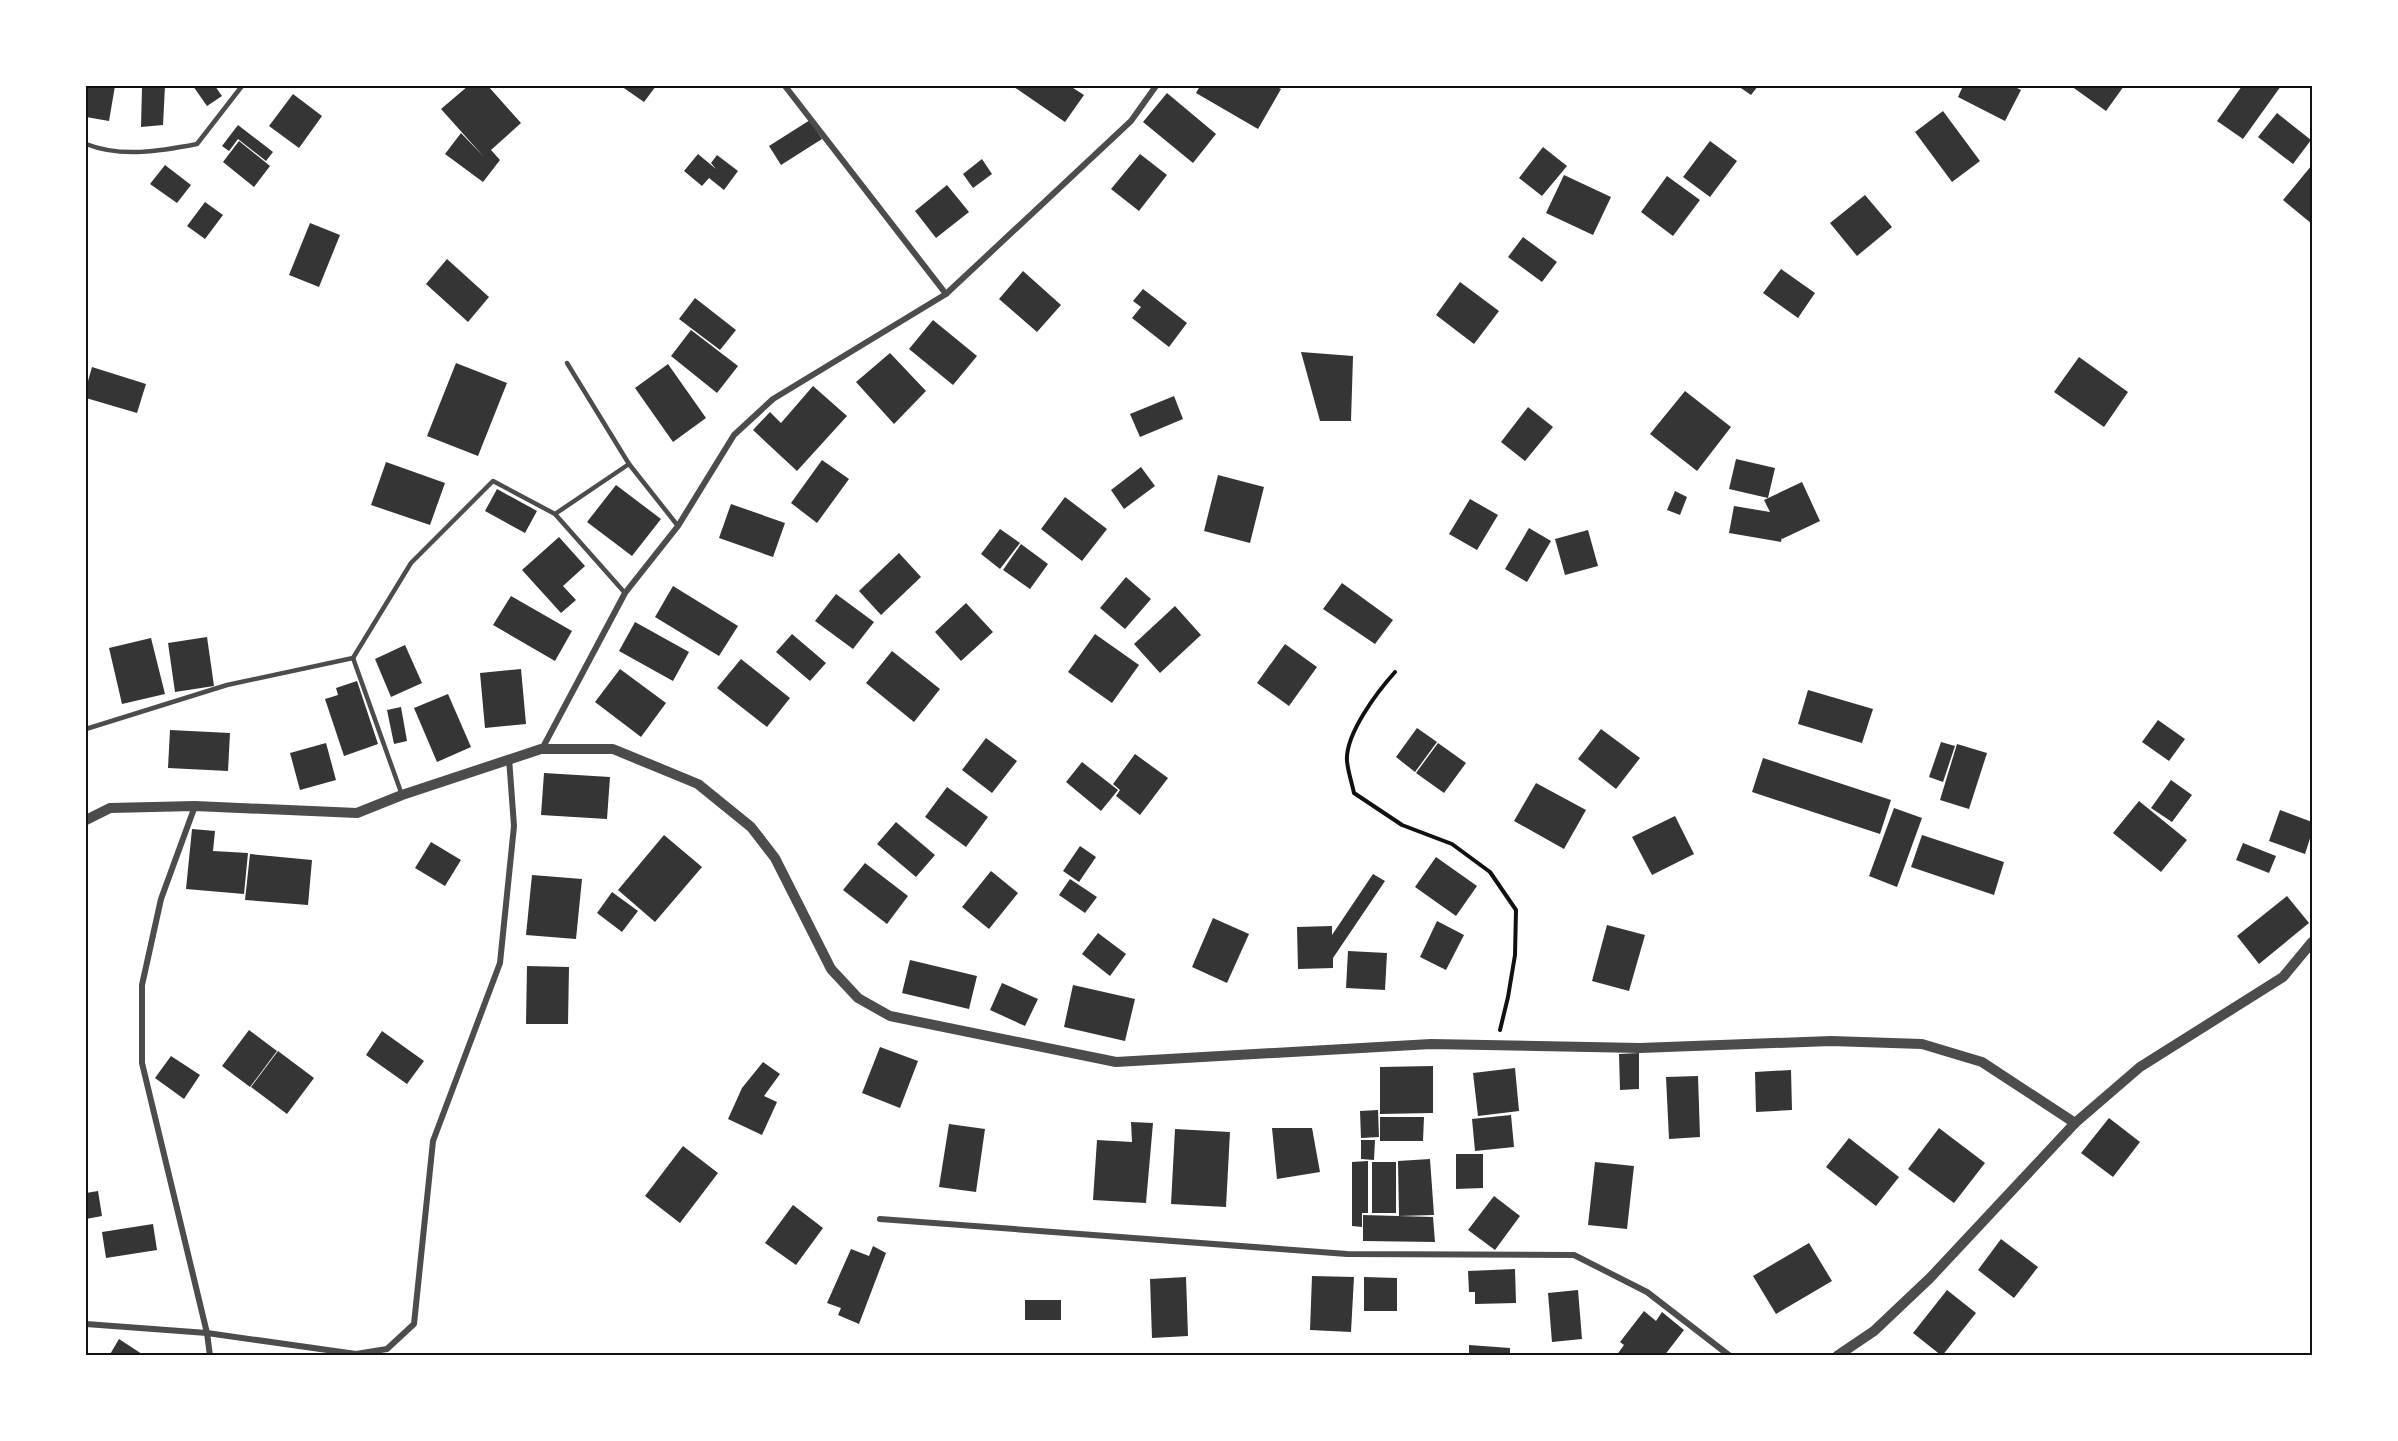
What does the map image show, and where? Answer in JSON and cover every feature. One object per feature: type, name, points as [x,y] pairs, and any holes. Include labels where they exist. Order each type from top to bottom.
[{"type":"street","points":[[785,86],[946,294]]},
{"type":"street","points":[[541,749],[625,593],[678,526],[734,435],[773,399],[946,294],[1131,121],[1156,86]]},
{"type":"street","points":[[86,820],[110,808],[195,806],[357,813],[402,795],[541,749],[613,749],[698,784],[751,827],[775,858],[831,969],[858,998],[890,1016],[1116,1062],[1431,1044],[1640,1048],[1831,1041],[1922,1044],[1982,1062],[2075,1124]]},
{"type":"street","points":[[86,1324],[207,1333],[356,1354],[387,1349],[414,1324],[433,1141],[500,963],[514,826],[509,758]]},
{"type":"street","points":[[195,806],[161,899],[142,985],[142,1063],[207,1333],[210,1356]]},
{"type":"street","points":[[1837,1356],[1874,1331],[1930,1278],[2075,1124],[2140,1067],[2283,977],[2313,942]]},
{"type":"street","points":[[880,1220],[1347,1254],[1574,1255],[1647,1292],[1730,1356]]},
{"type":"lane","points":[[86,144],[96,148],[149,153],[197,144],[242,86]]},
{"type":"lane","points":[[567,363],[630,464],[678,526]]},
{"type":"lane","points":[[555,514],[630,464]]},
{"type":"lane","points":[[86,729],[227,685],[352,658],[411,563],[493,481],[555,514],[625,593]]},
{"type":"lane","points":[[352,658],[402,795]]},
{"type":"path","points":[[1395,672],[1375,695],[1354,732],[1347,759],[1354,793],[1402,825],[1452,844],[1490,872],[1516,910],[1515,955],[1508,997],[1496,1045]]},
{"type":"building","points":[[86,86],[115,86],[109,121],[86,117]]},
{"type":"building","points":[[165,86],[163,125],[141,127],[142,87]]},
{"type":"building","points":[[193,86],[215,86],[222,96],[207,106]]},
{"type":"building","points":[[468,86],[488,86],[521,123],[491,150],[500,160],[483,182],[445,154],[461,133],[484,157],[441,109]]},
{"type":"building","points":[[621,86],[656,86],[644,102]]},
{"type":"building","points":[[1015,86],[1070,86],[1084,95],[1065,122]]},
{"type":"building","points":[[1200,86],[1275,86],[1281,89],[1258,129],[1196,93]]},
{"type":"building","points":[[1738,86],[1758,86],[1751,95]]},
{"type":"building","points":[[1963,86],[2013,86],[2021,90],[2005,121],[1958,97]]},
{"type":"building","points":[[2071,86],[2124,86],[2106,111]]},
{"type":"building","points":[[2242,86],[2281,86],[2243,139],[2217,121]]},
{"type":"building","points":[[1167,93],[1216,134],[1193,163],[1143,122]]},
{"type":"building","points":[[293,94],[322,116],[299,148],[269,126]]},
{"type":"building","points":[[1943,111],[1980,161],[1952,182],[1915,132]]},
{"type":"building","points":[[2277,113],[2311,140],[2293,164],[2258,137]]},
{"type":"building","points":[[810,120],[822,139],[781,165],[769,146]]},
{"type":"building","points":[[238,125],[273,152],[266,161],[238,139],[229,151],[222,146]]},
{"type":"building","points":[[239,141],[270,166],[254,187],[223,162]]},
{"type":"building","points":[[1710,141],[1737,161],[1710,197],[1683,177]]},
{"type":"building","points":[[1543,147],[1567,166],[1542,196],[1519,178]]},
{"type":"building","points":[[698,154],[716,169],[711,163],[717,155],[738,171],[724,190],[709,178],[702,186],[684,171]]},
{"type":"building","points":[[1140,154],[1167,175],[1139,211],[1111,189]]},
{"type":"building","points":[[982,159],[992,174],[973,188],[963,174]]},
{"type":"building","points":[[165,165],[191,185],[177,203],[150,184]]},
{"type":"building","points":[[2312,165],[2312,224],[2283,200]]},
{"type":"building","points":[[1564,175],[1611,197],[1593,235],[1546,213]]},
{"type":"building","points":[[1667,176],[1700,200],[1673,236],[1641,212]]},
{"type":"building","points":[[947,185],[969,212],[936,238],[915,211]]},
{"type":"building","points":[[1865,195],[1892,227],[1857,256],[1830,223]]},
{"type":"building","points":[[205,202],[223,215],[205,239],[187,226]]},
{"type":"building","points":[[310,223],[340,235],[319,287],[289,275]]},
{"type":"building","points":[[1523,237],[1557,262],[1542,282],[1508,257]]},
{"type":"building","points":[[447,259],[489,297],[468,322],[426,284]]},
{"type":"building","points":[[1781,269],[1815,293],[1798,318],[1763,293]]},
{"type":"building","points":[[1023,271],[1061,305],[1037,332],[999,299]]},
{"type":"building","points":[[1460,282],[1499,311],[1474,344],[1436,315]]},
{"type":"building","points":[[1143,289],[1187,323],[1169,347],[1132,318],[1141,307],[1133,301]]},
{"type":"building","points":[[695,298],[736,330],[720,350],[679,319]]},
{"type":"building","points":[[933,320],[977,356],[953,385],[909,349]]},
{"type":"building","points":[[691,330],[738,366],[717,393],[671,356]]},
{"type":"building","points":[[1301,352],[1353,356],[1351,421],[1320,421]]},
{"type":"building","points":[[890,353],[926,391],[894,424],[856,382]]},
{"type":"building","points":[[2079,357],[2128,392],[2104,427],[2054,392]]},
{"type":"building","points":[[456,363],[507,383],[478,456],[427,436]]},
{"type":"building","points":[[668,364],[706,418],[673,442],[635,388]]},
{"type":"building","points":[[92,367],[146,384],[137,413],[86,398],[86,388]]},
{"type":"building","points":[[813,386],[847,416],[797,471],[753,430],[770,412],[781,423]]},
{"type":"building","points":[[1685,391],[1731,427],[1697,471],[1650,434]]},
{"type":"building","points":[[1174,396],[1183,419],[1140,437],[1130,414]]},
{"type":"building","points":[[1528,407],[1553,427],[1525,461],[1501,442]]},
{"type":"building","points":[[1736,459],[1775,468],[1768,498],[1729,489]]},
{"type":"building","points":[[822,460],[849,479],[817,523],[791,503]]},
{"type":"building","points":[[386,462],[445,483],[430,525],[371,505]]},
{"type":"building","points":[[1141,467],[1155,486],[1124,509],[1111,490]]},
{"type":"building","points":[[1218,475],[1264,487],[1250,543],[1204,531]]},
{"type":"building","points":[[1802,482],[1820,521],[1782,539],[1782,537],[1781,542],[1729,533],[1734,506],[1770,512],[1764,500]]},
{"type":"building","points":[[616,485],[661,519],[632,556],[587,522]]},
{"type":"building","points":[[497,489],[537,511],[525,533],[485,511]]},
{"type":"building","points":[[1675,491],[1687,497],[1680,515],[1667,510]]},
{"type":"building","points":[[1065,497],[1107,529],[1082,561],[1041,529]]},
{"type":"building","points":[[1470,499],[1498,515],[1477,550],[1449,534]]},
{"type":"building","points":[[731,504],[785,523],[773,557],[719,538]]},
{"type":"building","points":[[1529,528],[1551,541],[1527,582],[1505,569]]},
{"type":"building","points":[[1000,529],[1020,543],[1000,569],[981,554]]},
{"type":"building","points":[[1588,530],[1598,566],[1565,575],[1555,539]]},
{"type":"building","points":[[559,537],[585,566],[563,586],[576,600],[561,613],[522,570]]},
{"type":"building","points":[[1021,544],[1048,564],[1030,589],[1003,570]]},
{"type":"building","points":[[899,553],[921,577],[881,615],[859,591]]},
{"type":"building","points":[[1126,577],[1151,599],[1125,629],[1100,608]]},
{"type":"building","points":[[1342,583],[1393,620],[1375,644],[1323,609]]},
{"type":"building","points":[[673,586],[738,626],[719,656],[655,617]]},
{"type":"building","points":[[836,594],[874,622],[853,649],[815,621]]},
{"type":"building","points":[[511,596],[572,631],[555,661],[493,625]]},
{"type":"building","points":[[966,603],[993,632],[961,661],[935,632]]},
{"type":"building","points":[[1175,606],[1201,635],[1160,673],[1134,644]]},
{"type":"building","points":[[635,622],[689,652],[673,681],[619,651]]},
{"type":"building","points":[[792,634],[826,663],[810,681],[776,652]]},
{"type":"building","points":[[1095,634],[1139,665],[1112,703],[1068,672]]},
{"type":"building","points":[[207,637],[214,686],[175,692],[168,643]]},
{"type":"building","points":[[151,638],[165,694],[122,704],[109,648]]},
{"type":"building","points":[[1285,644],[1317,667],[1289,706],[1257,683]]},
{"type":"building","points":[[405,645],[422,683],[391,697],[375,659]]},
{"type":"building","points":[[892,651],[940,689],[914,722],[866,683]]},
{"type":"building","points":[[741,659],[790,698],[767,727],[717,688]]},
{"type":"building","points":[[521,669],[526,724],[485,728],[480,673]]},
{"type":"building","points":[[620,669],[666,703],[641,737],[595,702]]},
{"type":"building","points":[[357,681],[378,744],[344,756],[325,699],[338,695],[336,688]]},
{"type":"building","points":[[1808,690],[1873,709],[1862,743],[1798,724]]},
{"type":"building","points":[[448,694],[471,747],[437,762],[414,708]]},
{"type":"building","points":[[401,707],[407,741],[394,744],[387,710]]},
{"type":"building","points":[[2158,720],[2185,739],[2169,761],[2142,742]]},
{"type":"building","points":[[1417,728],[1437,742],[1415,772],[1396,757]]},
{"type":"building","points":[[1601,729],[1640,758],[1616,789],[1578,759]]},
{"type":"building","points":[[170,730],[230,733],[228,771],[168,768]]},
{"type":"building","points":[[986,738],[1017,761],[992,793],[962,770]]},
{"type":"building","points":[[1941,742],[1955,746],[1943,782],[1929,777]]},
{"type":"building","points":[[326,743],[336,780],[300,790],[290,753]]},
{"type":"building","points":[[1438,743],[1466,763],[1444,793],[1416,773]]},
{"type":"building","points":[[1957,744],[1987,753],[1969,809],[1940,800]]},
{"type":"building","points":[[1135,754],[1168,778],[1140,815],[1116,796],[1120,790],[1113,784]]},
{"type":"building","points":[[1763,758],[1891,800],[1880,834],[1752,792]]},
{"type":"building","points":[[1082,762],[1118,790],[1101,811],[1066,782]]},
{"type":"building","points":[[544,773],[610,777],[607,819],[541,815]]},
{"type":"building","points":[[2171,780],[2192,795],[2172,822],[2151,808]]},
{"type":"building","points":[[1536,783],[1586,810],[1564,849],[1514,821]]},
{"type":"building","points":[[947,787],[988,817],[966,847],[925,817]]},
{"type":"building","points":[[2139,801],[2187,840],[2161,872],[2113,833]]},
{"type":"building","points":[[1894,808],[1922,818],[1897,887],[1869,876]]},
{"type":"building","points":[[2280,810],[2312,822],[2312,832],[2305,854],[2269,841]]},
{"type":"building","points":[[1675,816],[1694,854],[1652,875],[1632,837]]},
{"type":"building","points":[[896,822],[935,855],[916,877],[877,844]]},
{"type":"building","points":[[192,829],[215,831],[213,851],[248,853],[244,894],[186,889]]},
{"type":"building","points":[[664,835],[702,867],[655,922],[618,890]]},
{"type":"building","points":[[1922,835],[2004,862],[1994,895],[1911,867]]},
{"type":"building","points":[[431,842],[461,860],[445,886],[415,868]]},
{"type":"building","points":[[2243,843],[2276,856],[2269,873],[2236,860]]},
{"type":"building","points":[[1080,846],[1096,857],[1079,882],[1063,871]]},
{"type":"building","points":[[250,854],[312,860],[308,905],[245,900]]},
{"type":"building","points":[[1436,857],[1477,886],[1456,916],[1415,887]]},
{"type":"building","points":[[865,863],[908,896],[887,924],[843,890]]},
{"type":"building","points":[[991,871],[1018,893],[989,929],[962,907]]},
{"type":"building","points":[[1373,874],[1385,881],[1333,958],[1333,968],[1298,969],[1297,927],[1332,926],[1332,935]]},
{"type":"building","points":[[532,875],[582,879],[576,939],[526,935]]},
{"type":"building","points":[[1070,879],[1097,897],[1085,913],[1059,895]]},
{"type":"building","points":[[612,892],[638,911],[622,932],[597,913]]},
{"type":"building","points":[[2287,896],[2309,923],[2259,964],[2237,936]]},
{"type":"building","points":[[1213,918],[1249,934],[1227,983],[1192,967]]},
{"type":"building","points":[[1437,921],[1464,935],[1446,970],[1420,957]]},
{"type":"building","points":[[1607,925],[1645,935],[1629,991],[1592,981]]},
{"type":"building","points":[[1098,933],[1126,954],[1110,976],[1082,954]]},
{"type":"building","points":[[1348,951],[1387,953],[1385,990],[1346,988]]},
{"type":"building","points":[[910,960],[977,976],[969,1009],[902,993]]},
{"type":"building","points":[[527,966],[569,967],[568,1024],[526,1024]]},
{"type":"building","points":[[1002,983],[1038,999],[1025,1026],[990,1010]]},
{"type":"building","points":[[1073,985],[1135,999],[1125,1041],[1064,1027]]},
{"type":"building","points":[[249,1030],[277,1051],[250,1087],[222,1066]]},
{"type":"building","points":[[382,1031],[424,1061],[407,1084],[366,1055]]},
{"type":"building","points":[[880,1047],[918,1061],[900,1108],[862,1093]]},
{"type":"building","points":[[278,1051],[314,1078],[287,1114],[251,1087]]},
{"type":"building","points":[[1639,1053],[1639,1089],[1620,1090],[1619,1054]]},
{"type":"building","points":[[171,1056],[200,1075],[184,1099],[155,1078]]},
{"type":"building","points":[[763,1062],[780,1074],[764,1096],[777,1102],[762,1135],[728,1119],[742,1088]]},
{"type":"building","points":[[1433,1066],[1433,1113],[1380,1114],[1380,1067]]},
{"type":"building","points":[[1515,1068],[1519,1111],[1478,1116],[1473,1073]]},
{"type":"building","points":[[1791,1070],[1792,1110],[1756,1112],[1755,1072]]},
{"type":"building","points":[[1698,1076],[1700,1137],[1669,1139],[1666,1077]]},
{"type":"building","points":[[1378,1110],[1379,1137],[1361,1138],[1360,1111]]},
{"type":"building","points":[[1511,1115],[1514,1147],[1475,1151],[1472,1119]]},
{"type":"building","points":[[1380,1117],[1424,1117],[1423,1141],[1380,1141]]},
{"type":"building","points":[[2109,1118],[2140,1142],[2113,1177],[2081,1153]]},
{"type":"building","points":[[1131,1122],[1153,1123],[1146,1203],[1093,1200],[1097,1140],[1132,1142]]},
{"type":"building","points":[[949,1124],[985,1129],[976,1192],[939,1187]]},
{"type":"building","points":[[1272,1128],[1312,1128],[1320,1172],[1277,1179]]},
{"type":"building","points":[[1939,1128],[1985,1163],[1954,1203],[1908,1169]]},
{"type":"building","points":[[1175,1129],[1230,1132],[1226,1207],[1171,1204]]},
{"type":"building","points":[[1849,1138],[1899,1177],[1876,1206],[1826,1167]]},
{"type":"building","points":[[1361,1140],[1375,1140],[1374,1160],[1361,1159]]},
{"type":"building","points":[[683,1146],[718,1173],[680,1223],[645,1196]]},
{"type":"building","points":[[1456,1154],[1483,1154],[1483,1188],[1456,1189]]},
{"type":"building","points":[[1430,1159],[1434,1215],[1399,1216],[1398,1161]]},
{"type":"building","points":[[1368,1161],[1368,1213],[1362,1213],[1362,1227],[1352,1226],[1352,1162]]},
{"type":"building","points":[[1372,1162],[1396,1162],[1396,1213],[1372,1213]]},
{"type":"building","points":[[1595,1162],[1634,1166],[1627,1229],[1588,1225]]},
{"type":"building","points":[[98,1191],[102,1216],[86,1219],[86,1193]]},
{"type":"building","points":[[1494,1196],[1520,1216],[1495,1250],[1468,1230]]},
{"type":"building","points":[[793,1205],[823,1228],[796,1265],[765,1243]]},
{"type":"building","points":[[1363,1215],[1433,1217],[1435,1242],[1363,1241]]},
{"type":"building","points":[[153,1224],[157,1250],[106,1258],[102,1232]]},
{"type":"building","points":[[2001,1239],[2038,1267],[2014,1298],[1978,1270]]},
{"type":"building","points":[[1809,1243],[1832,1281],[1776,1314],[1753,1276]]},
{"type":"building","points":[[873,1246],[886,1253],[859,1324],[838,1315],[841,1308],[827,1303],[851,1249],[869,1256]]},
{"type":"building","points":[[1515,1269],[1516,1303],[1475,1304],[1475,1292],[1469,1292],[1468,1271]]},
{"type":"building","points":[[1312,1276],[1354,1277],[1351,1332],[1310,1330]]},
{"type":"building","points":[[1186,1277],[1188,1336],[1152,1338],[1150,1279]]},
{"type":"building","points":[[1364,1277],[1397,1278],[1397,1311],[1364,1311]]},
{"type":"building","points":[[1578,1290],[1582,1339],[1552,1342],[1548,1293]]},
{"type":"building","points":[[1947,1290],[1976,1313],[1942,1356],[1913,1333]]},
{"type":"building","points":[[1025,1300],[1061,1300],[1061,1320],[1025,1320]]},
{"type":"building","points":[[1644,1311],[1656,1321],[1662,1312],[1684,1330],[1664,1356],[1616,1356],[1624,1345],[1620,1342]]},
{"type":"building","points":[[119,1339],[145,1356],[109,1356]]},
{"type":"building","points":[[1469,1345],[1510,1348],[1510,1356],[1469,1356]]}]
